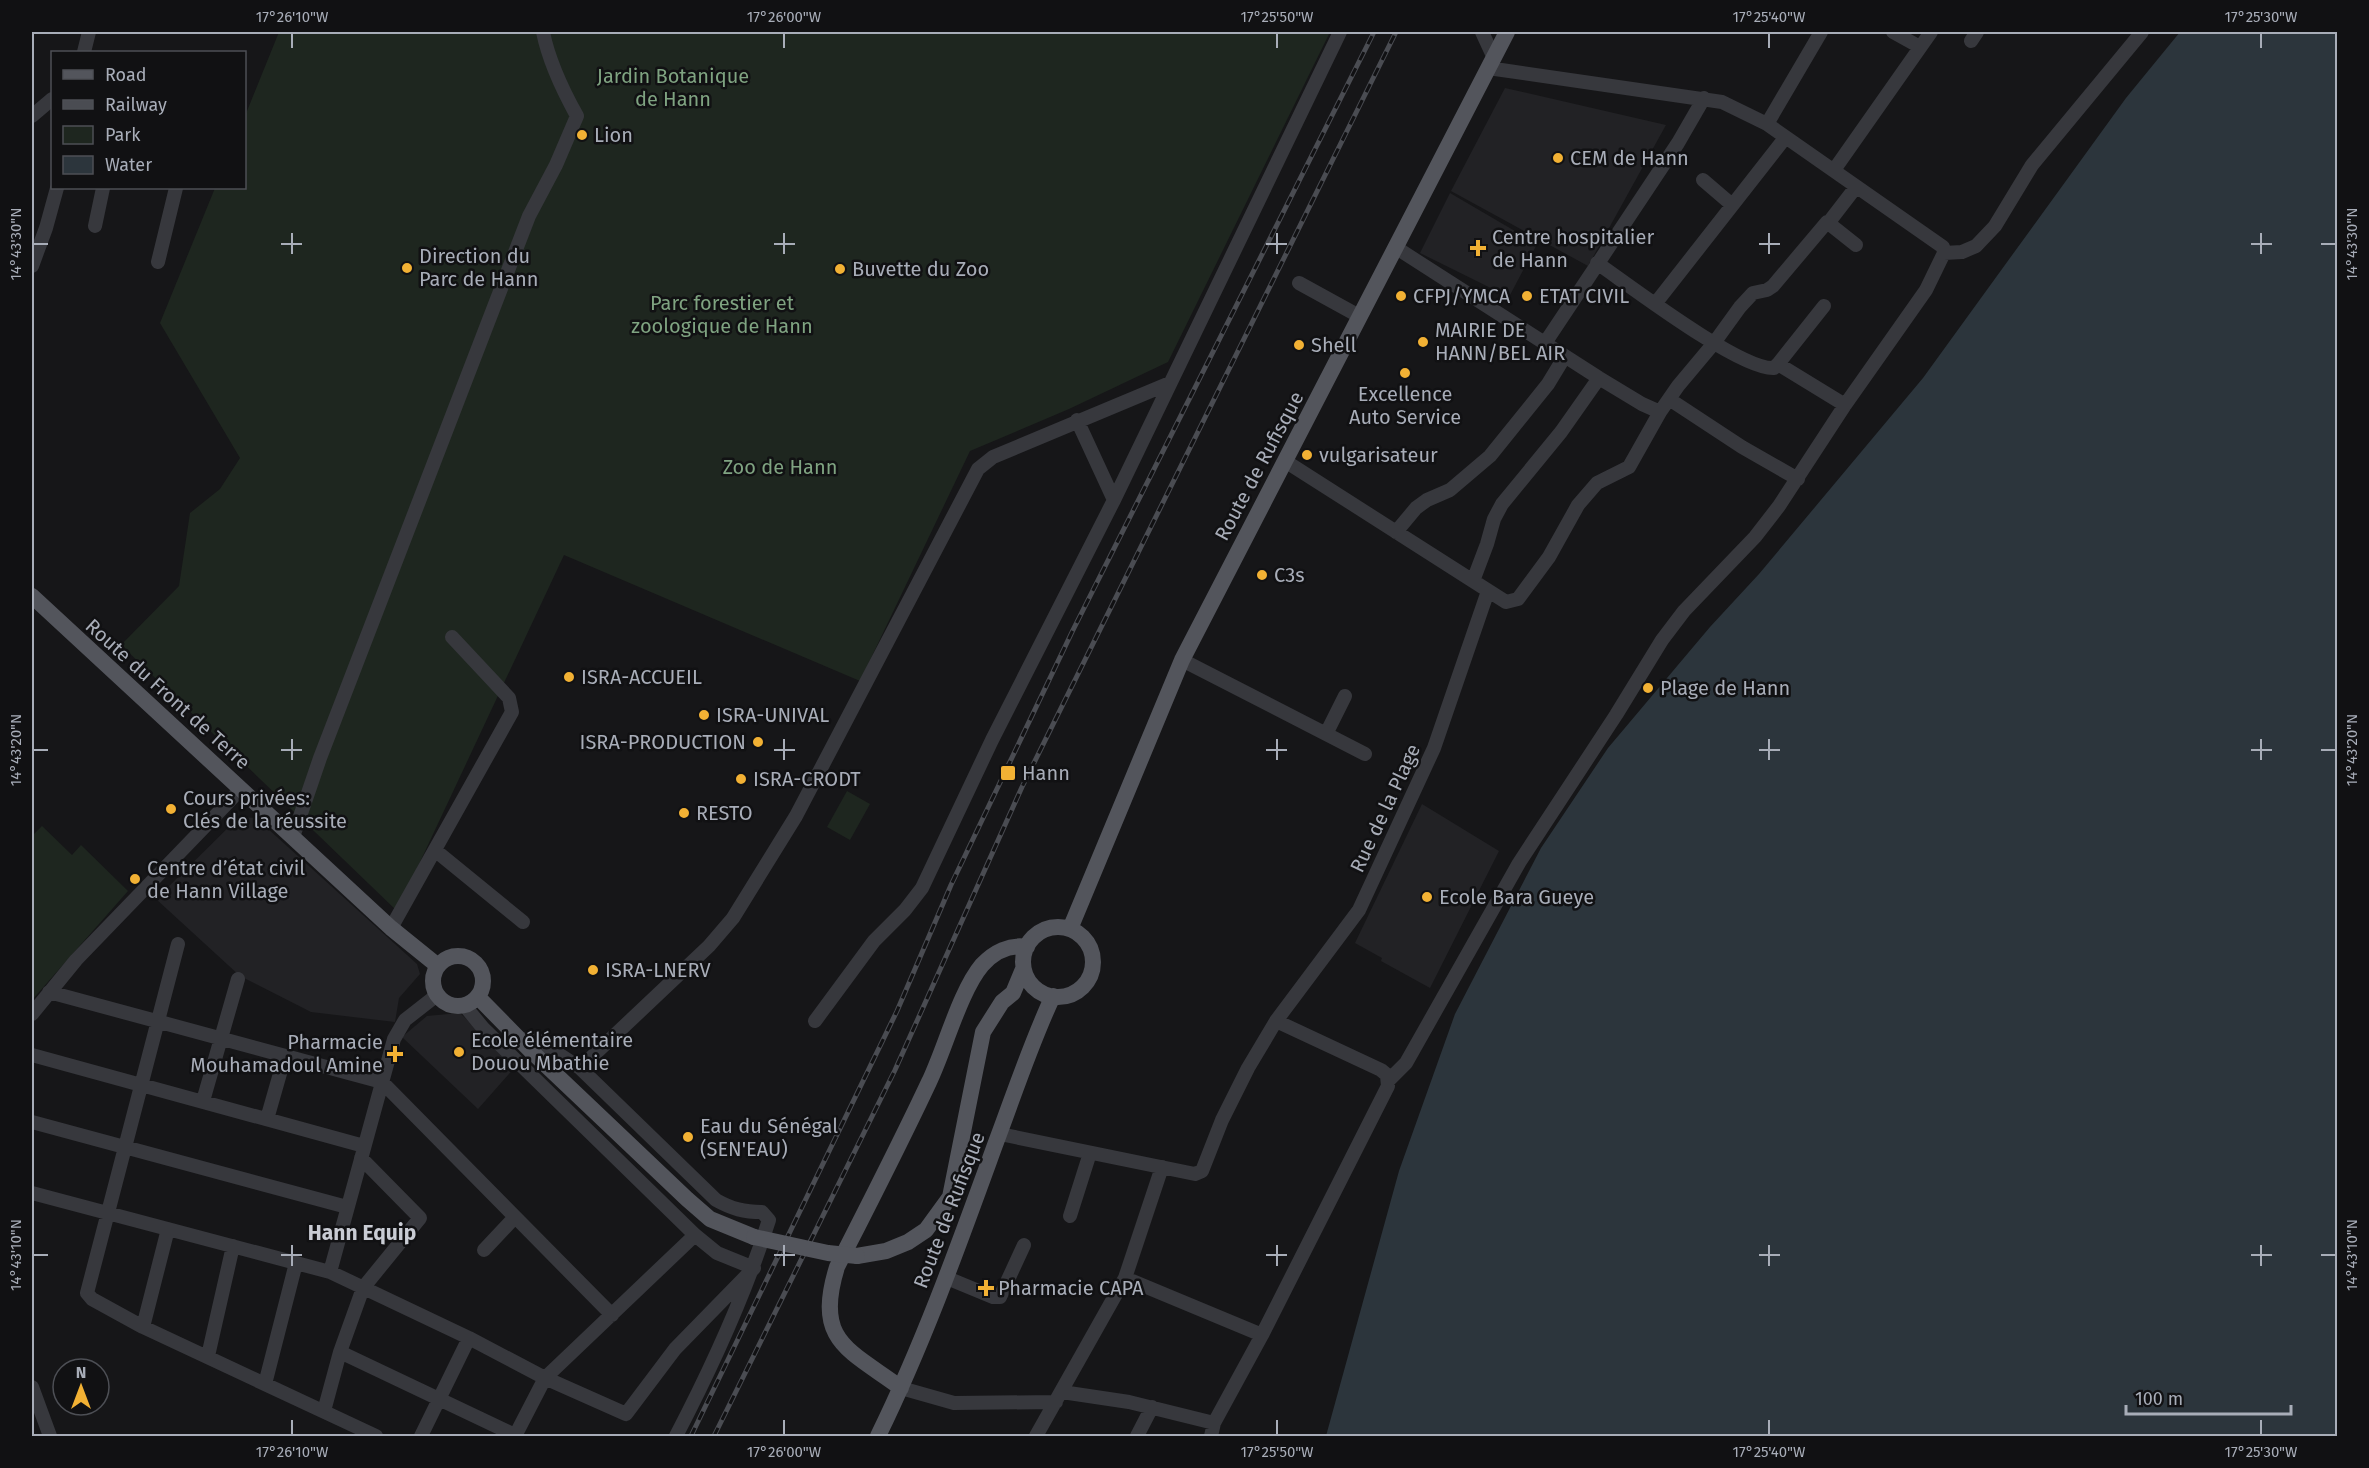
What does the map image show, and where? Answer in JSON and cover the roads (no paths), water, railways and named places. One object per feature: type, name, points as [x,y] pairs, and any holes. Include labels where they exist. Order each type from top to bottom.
[{"type":"main road","name":"Route de Rufisque","points":[[1070,929],[1182,660],[1507,32]]},
{"type":"main road","name":"Route du Front de Terre","points":[[32,596],[391,928],[438,966]]},
{"type":"main road","points":[[471,1001],[483,985],[482,972],[474,961],[462,956],[443,961],[438,966],[433,980],[437,994],[449,1005],[471,1001],[497,1016],[710,1219],[753,1237],[828,1253],[856,1256],[886,1251],[908,1242],[926,1230],[950,1197],[983,1032],[1002,1002],[1013,993],[1023,969],[1027,947],[1040,932],[1050,928],[1070,929],[1088,943],[1092,954],[1093,965],[1084,986],[1075,993],[1064,996],[1053,996],[1037,989],[1023,969]]},
{"type":"main road","points":[[901,1388],[843,1345],[832,1329],[828,1310],[830,1290],[837,1267],[930,1080],[972,980],[983,964],[999,951],[1017,945],[1027,947]]},
{"type":"main road","points":[[1013,993],[1037,989]]},
{"type":"main road","name":"Route de Rufisque","points":[[878,1437],[947,1278],[1030,1047],[1053,996]]},
{"type":"street","points":[[84,51],[89,32]]},
{"type":"street","points":[[293,837],[320,758],[529,216],[556,165],[577,116],[560,85],[543,32]]},
{"type":"street","points":[[815,1021],[874,941],[905,910],[922,888],[992,740],[1114,500],[1340,32]]},
{"type":"street","points":[[1388,1081],[1406,1063],[1520,863],[1662,640],[1684,611],[1755,537],[1798,479],[1845,405],[1926,290],[1944,254],[1943,247],[1767,124],[1722,102],[1491,63],[1482,32]]},
{"type":"street","points":[[1767,124],[1821,32]]},
{"type":"street","points":[[1893,32],[1920,47]]},
{"type":"street","points":[[1834,170],[1931,32]]},
{"type":"street","points":[[1944,254],[1962,252],[1976,246],[1995,226],[2032,165],[2142,32]]},
{"type":"street","points":[[1545,343],[1678,143],[1704,98]]},
{"type":"street","points":[[32,116],[51,100]]},
{"type":"street","points":[[1655,304],[1731,204],[1785,138]]},
{"type":"street","points":[[1702,180],[1731,204]]},
{"type":"street","points":[[1285,461],[1506,602],[1518,600],[1549,557],[1578,505],[1597,483],[1629,467],[1669,399],[1748,297],[1773,285],[1824,224],[1829,222],[1856,187]]},
{"type":"street","points":[[32,266],[57,189]]},
{"type":"street","points":[[95,226],[103,189]]},
{"type":"street","points":[[158,262],[176,189]]},
{"type":"street","points":[[1829,222],[1856,245]]},
{"type":"street","points":[[1395,247],[1599,378],[1660,412]]},
{"type":"street","points":[[1597,262],[1714,343],[1742,359],[1768,368],[1774,368],[1778,364],[1824,306]]},
{"type":"street","points":[[1299,283],[1359,316]]},
{"type":"street","points":[[1396,532],[1416,508],[1426,500],[1450,490],[1490,456],[1548,384],[1565,356]]},
{"type":"street","points":[[1778,364],[1845,405]]},
{"type":"street","points":[[1473,581],[1497,512],[1562,432],[1599,378]]},
{"type":"street","points":[[580,1068],[709,946],[733,918],[796,816],[978,469],[993,456],[1170,383]]},
{"type":"street","points":[[1669,399],[1742,447],[1798,479]]},
{"type":"street","points":[[1077,420],[1114,500]]},
{"type":"street","name":"Rue de la Plage","points":[[1162,1167],[1195,1174],[1202,1171],[1222,1120],[1248,1068],[1276,1021],[1359,910],[1434,748],[1488,591]]},
{"type":"street","points":[[391,928],[512,712],[509,698],[452,637]]},
{"type":"street","points":[[1182,660],[1365,754]]},
{"type":"street","points":[[1326,734],[1345,696]]},
{"type":"street","points":[[32,1014],[76,960],[241,789]]},
{"type":"street","points":[[436,851],[523,922]]},
{"type":"street","points":[[178,944],[87,1293],[92,1299],[143,1327],[376,1437]]},
{"type":"street","points":[[203,1101],[238,979]]},
{"type":"street","points":[[49,992],[382,1082],[612,1315]]},
{"type":"street","points":[[330,1272],[394,1039],[405,1020],[437,994]]},
{"type":"street","points":[[471,1001],[483,1028],[695,1235],[717,1253],[754,1268]]},
{"type":"street","points":[[483,1028],[497,1016]]},
{"type":"street","points":[[901,1388],[954,1403],[1059,1397],[1152,1407],[1213,1430],[1388,1086],[1387,1075],[1381,1070],[1276,1021]]},
{"type":"street","points":[[523,1042],[530,1037],[539,1041],[580,1068],[716,1200],[731,1209],[762,1212],[769,1220],[754,1268],[700,1390],[676,1437]]},
{"type":"street","points":[[32,1055],[267,1119],[363,1152],[420,1218],[363,1288],[340,1352],[324,1411]]},
{"type":"street","points":[[267,1119],[285,1056]]},
{"type":"street","points":[[32,1122],[347,1207]]},
{"type":"street","points":[[1000,1134],[1162,1167],[1125,1278],[1036,1437]]},
{"type":"street","points":[[1070,1216],[1090,1153]]},
{"type":"street","points":[[32,1193],[330,1272],[626,1414],[675,1349],[754,1268]]},
{"type":"street","points":[[484,1250],[515,1217]]},
{"type":"street","points":[[143,1327],[168,1229]]},
{"type":"street","points":[[340,1352],[516,1436],[545,1377],[695,1235]]},
{"type":"street","points":[[947,1278],[993,1297],[1000,1297],[1024,1245]]},
{"type":"street","points":[[208,1356],[233,1246]]},
{"type":"street","points":[[265,1383],[296,1263]]},
{"type":"street","points":[[1125,1278],[1262,1335]]},
{"type":"street","points":[[421,1437],[469,1338]]},
{"type":"street","points":[[32,1388],[50,1437]]},
{"type":"street","points":[[1137,1437],[1152,1407]]},
{"type":"water","points":[[2180,32],[2337,32],[2337,1436],[1326,1436],[1399,1171],[1455,1014],[1541,848],[1608,748],[1710,627],[1759,574],[1923,378],[2126,98]]},
{"type":"railway","points":[[691,1436],[897,1011],[951,885],[1073,630],[1374,32]]},
{"type":"railway","points":[[714,1436],[895,1070],[1022,787],[1396,32]]},
{"type":"place","name":"Lion","points":[[582,135]]},
{"type":"place","name":"CEM de Hann","points":[[1558,158]]},
{"type":"place","name":"Centre hospitalier de Hann","points":[[1478,248]]},
{"type":"place","name":"Direction du Parc de Hann","points":[[407,268]]},
{"type":"place","name":"Buvette du Zoo","points":[[840,269]]},
{"type":"place","name":"CFPJ/YMCA","points":[[1401,296]]},
{"type":"place","name":"ETAT CIVIL","points":[[1527,296]]},
{"type":"place","name":"MAIRIE DE HANN/BEL AIR","points":[[1423,342]]},
{"type":"place","name":"Shell","points":[[1299,345]]},
{"type":"place","name":"Excellence Auto Service","points":[[1405,373]]},
{"type":"place","name":"vulgarisateur","points":[[1307,455]]},
{"type":"place","name":"C3s","points":[[1262,575]]},
{"type":"place","name":"ISRA-ACCUEIL","points":[[569,677]]},
{"type":"place","name":"Plage de Hann","points":[[1648,688]]},
{"type":"place","name":"ISRA-UNIVAL","points":[[704,715]]},
{"type":"place","name":"ISRA-PRODUCTION","points":[[758,742]]},
{"type":"place","name":"Hann","points":[[1008,773]]},
{"type":"place","name":"ISRA-CRODT","points":[[741,779]]},
{"type":"place","name":"Cours privées: Clés de la réussite","points":[[171,809]]},
{"type":"place","name":"RESTO","points":[[684,813]]},
{"type":"place","name":"Centre d’état civil de Hann Village","points":[[135,879]]},
{"type":"place","name":"Ecole Bara Gueye","points":[[1427,897]]},
{"type":"place","name":"ISRA-LNERV","points":[[593,970]]},
{"type":"place","name":"Ecole élémentaire Douou Mbathie","points":[[459,1052]]},
{"type":"place","name":"Pharmacie Mouhamadoul Amine","points":[[395,1054]]},
{"type":"place","name":"Eau du Sénégal (SEN'EAU)","points":[[688,1137]]},
{"type":"place","name":"Pharmacie CAPA","points":[[986,1288]]},
{"type":"district","name":"Hann Equip","points":[[362,1233]]},
{"type":"park label","name":"Jardin Botanique de Hann","points":[[673,88]]},
{"type":"park label","name":"Parc forestier et zoologique de Hann","points":[[722,314]]},
{"type":"park label","name":"Zoo de Hann","points":[[780,467]]}]
